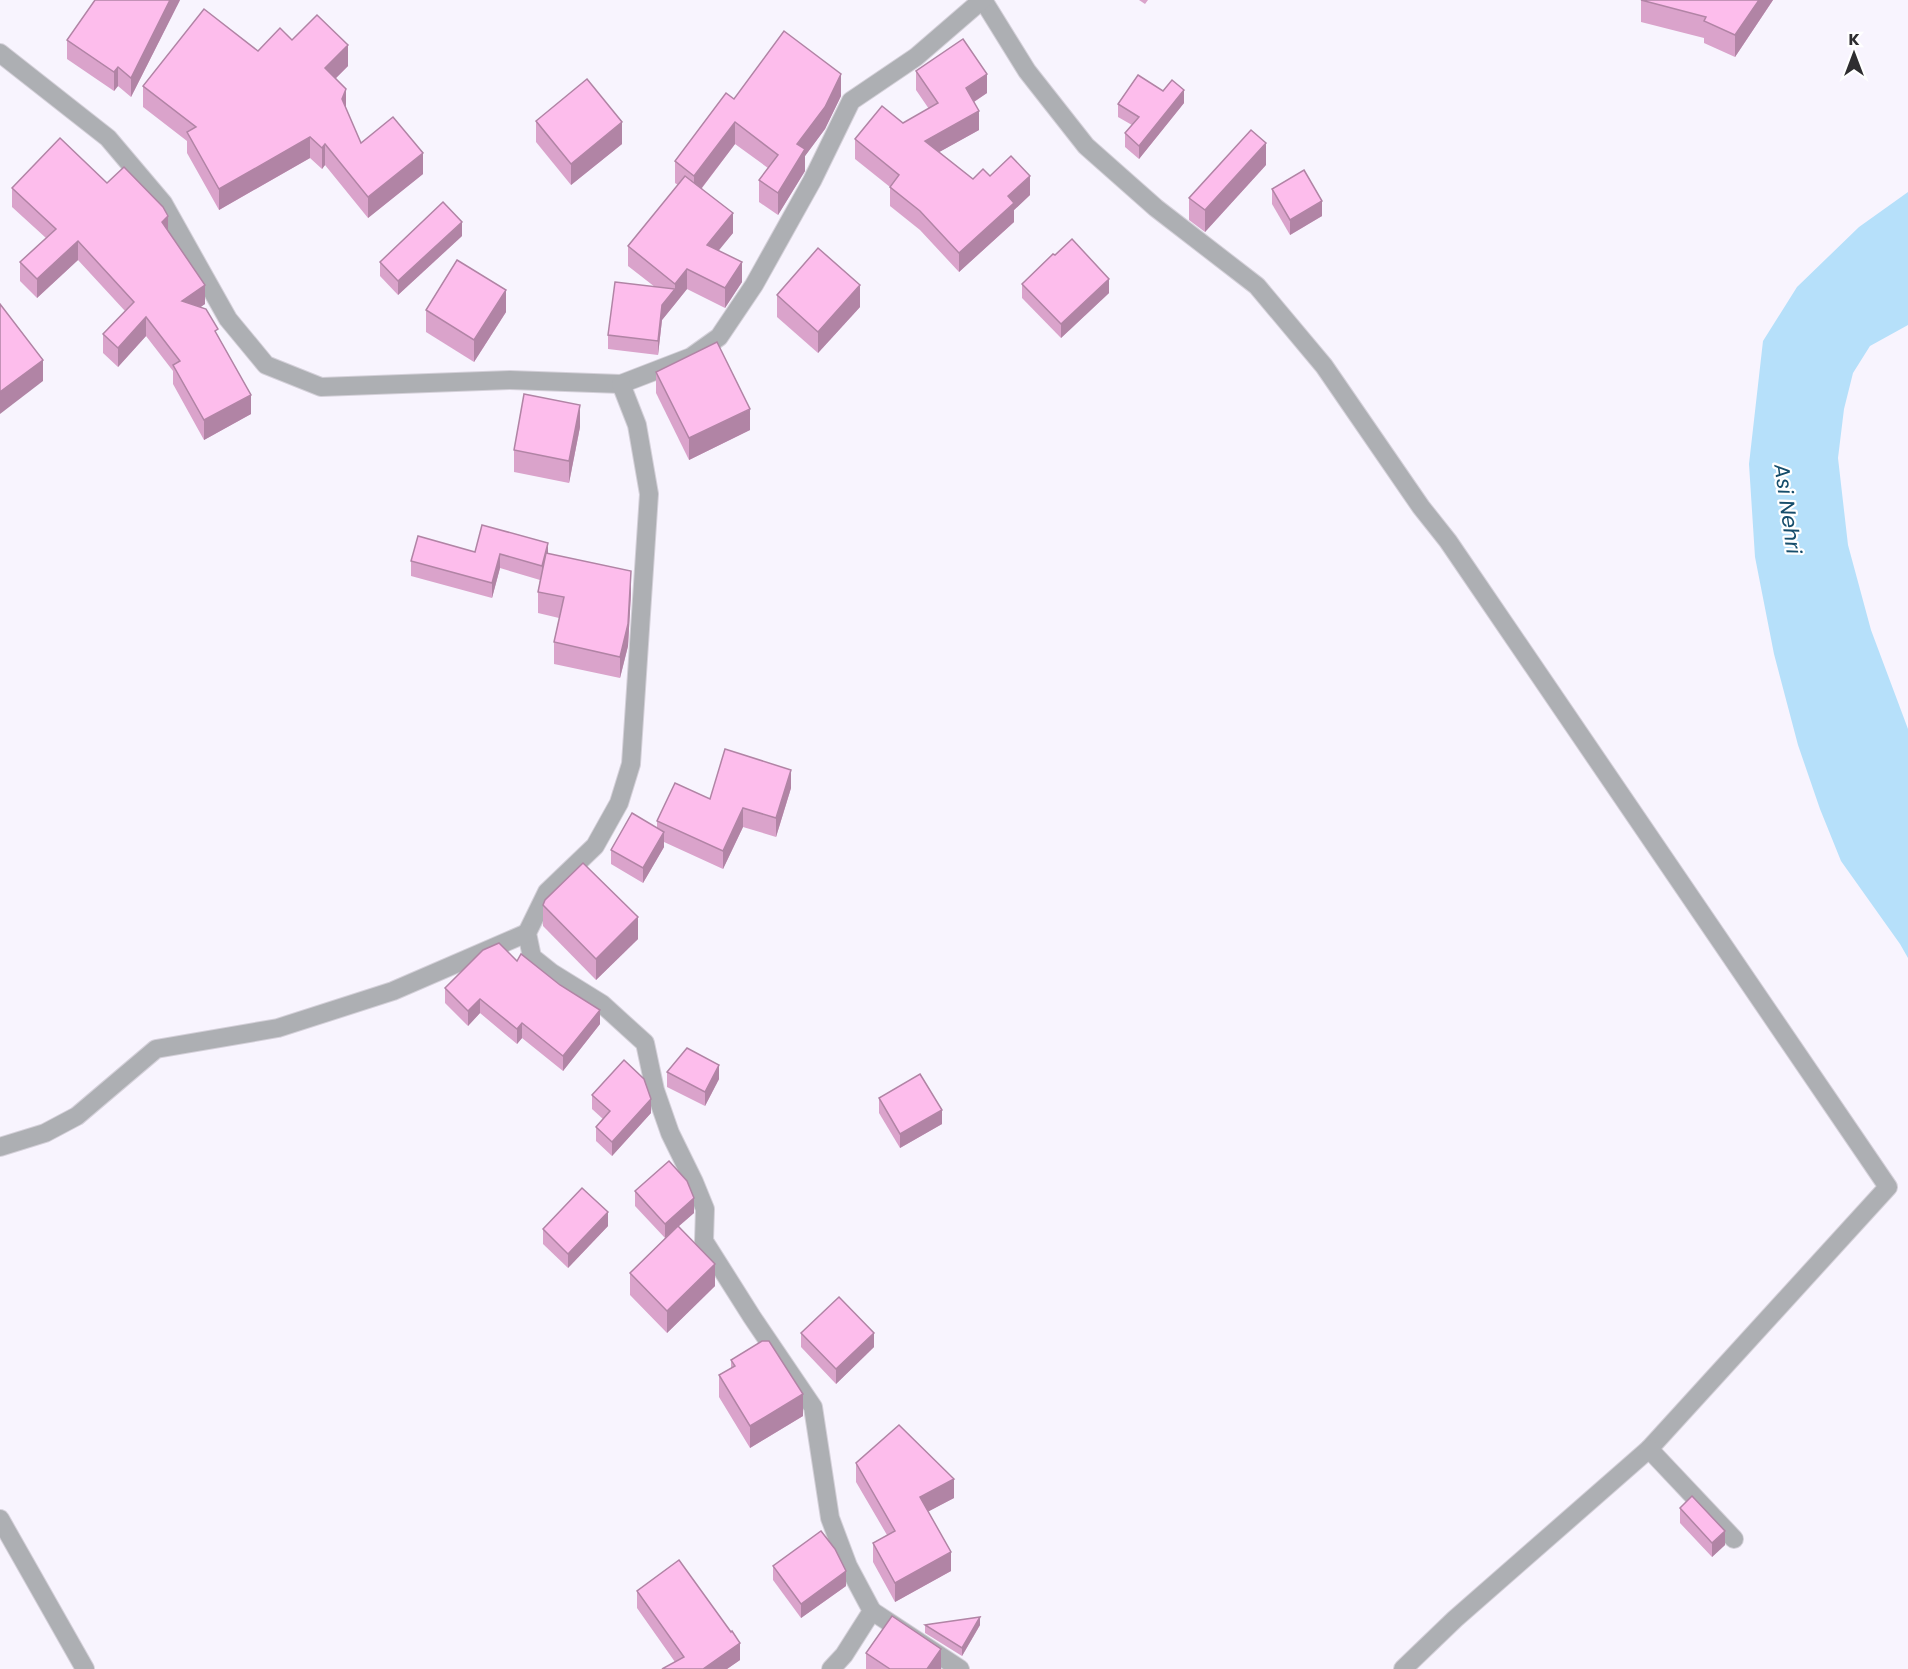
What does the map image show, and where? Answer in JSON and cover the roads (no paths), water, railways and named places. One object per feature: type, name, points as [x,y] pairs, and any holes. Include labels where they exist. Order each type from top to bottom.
[{"type":"street","points":[[0,53],[108,138],[164,203],[228,319],[266,365],[321,387],[510,380],[621,384],[691,357],[719,337],[754,285],[812,181],[851,101],[916,57],[983,0],[1027,71],[1086,146],[1156,208],[1257,286],[1324,366],[1421,507],[1455,551],[1888,1187],[1649,1449],[1455,1619],[1403,1669]]},
{"type":"street","points":[[621,384],[637,425],[649,494],[631,764],[619,803],[595,846],[548,892],[527,933],[532,957],[552,973],[602,1004],[645,1043],[655,1090],[670,1133],[705,1209],[704,1240],[752,1317],[813,1407],[830,1518],[848,1566],[872,1611],[960,1669]]},
{"type":"street","points":[[0,1147],[45,1133],[76,1116],[156,1049],[278,1028],[393,991],[527,933]]},
{"type":"street","points":[[1649,1449],[1734,1539]]},
{"type":"street","points":[[0,1519],[86,1669]]},
{"type":"street","points":[[831,1669],[844,1655],[872,1611]]},
{"type":"water","name":"Asi Nehri","points":[[1908,192],[1908,325],[1870,346],[1853,373],[1844,409],[1838,458],[1848,545],[1871,630],[1908,729],[1908,958],[1841,861],[1798,745],[1774,654],[1755,557],[1749,464],[1763,341],[1797,287],[1859,227]]}]
